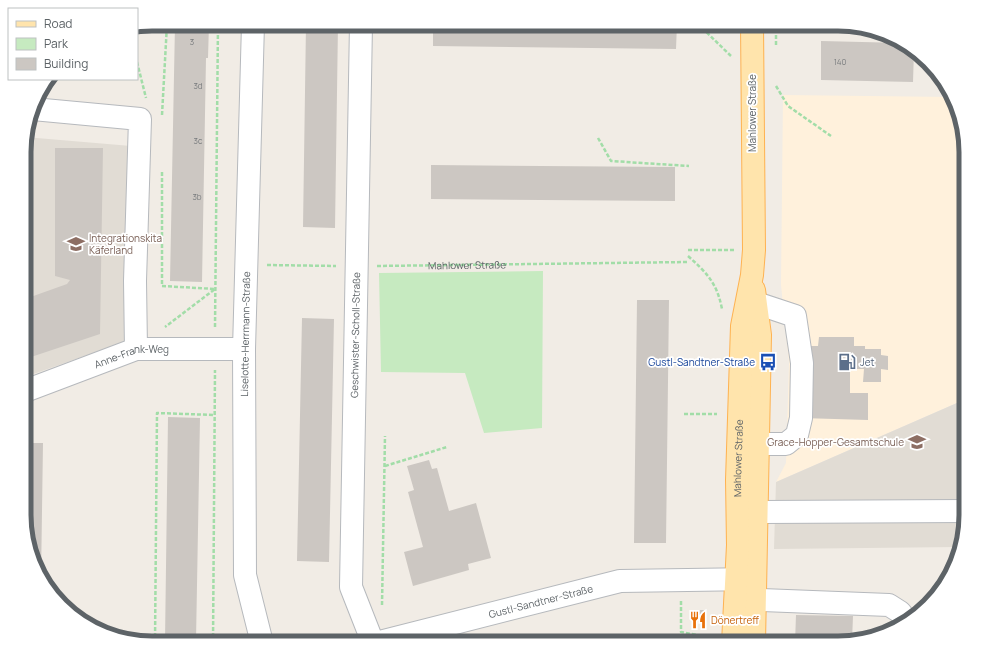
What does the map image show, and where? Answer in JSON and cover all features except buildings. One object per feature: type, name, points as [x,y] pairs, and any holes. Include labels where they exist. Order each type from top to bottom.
[{"type":"main road","name":"Mahlower Straße","points":[[752,31],[754,250],[752,275],[742,326],[748,444],[746,589],[753,636]]},
{"type":"main road","name":"Mahlower Straße","points":[[728,636],[746,589],[756,512],[748,444],[760,334],[752,275]]},
{"type":"street","name":"Liselotte-Herrmann-Straße","points":[[253,31],[244,349],[245,575],[260,636]]},
{"type":"street","name":"Geschwister-Scholl-Straße","points":[[361,31],[351,587],[371,636]]},
{"type":"street","points":[[38,110],[140,119],[135,280],[136,349]]},
{"type":"street","points":[[748,444],[786,444],[798,435],[801,418],[802,363],[795,316],[756,303]]},
{"type":"street","name":"Anne-Frank-Weg","points":[[31,389],[136,349],[244,349]]},
{"type":"street","points":[[756,512],[959,511]]},
{"type":"street","name":"Gustl-Sandtner-Straße","points":[[402,636],[620,581],[681,579],[746,589],[889,605],[900,612],[904,617]]},
{"type":"path","points":[[162,118],[167,31]]},
{"type":"path","points":[[705,31],[734,60],[752,86]]},
{"type":"path","points":[[138,66],[146,96],[146,102]]},
{"type":"path","points":[[776,86],[788,106],[831,136]]},
{"type":"path","points":[[598,138],[611,161],[689,166]]},
{"type":"path","points":[[136,349],[214,289],[162,286],[162,164]]},
{"type":"path","points":[[688,250],[740,250]]},
{"type":"path","name":"Mahlower Straße","points":[[247,264],[357,267],[688,262]]},
{"type":"path","points":[[155,636],[157,413],[214,415]]},
{"type":"path","points":[[684,414],[722,414]]},
{"type":"path","points":[[382,612],[385,436]]},
{"type":"path","points":[[385,466],[447,447]]},
{"type":"path","points":[[681,579],[681,632],[701,636]]},
{"type":"shaded area","points":[[783,95],[945,97],[955,121],[959,144],[959,402],[776,482],[786,463],[789,363],[781,285]]},
{"type":"shaded area","name":"Integrationskita Käferland","points":[[32,138],[131,146],[124,342],[31,375]]},
{"type":"shaded area","name":"Grace-Hopper-Gesamtschule","points":[[959,402],[959,523],[955,547],[774,549],[776,482]]},
{"type":"green space","points":[[543,271],[542,428],[484,433],[465,373],[381,372],[379,273]]},
{"type":"place","name":"Integrationskita Käferland","points":[[76,244]]},
{"type":"place","name":"Gustl-Sandtner-Straße","points":[[768,362]]},
{"type":"place","name":"Jet","points":[[847,362]]},
{"type":"place","name":"Grace-Hopper-Gesamtschule","points":[[917,442]]},
{"type":"place","name":"Dönertreff","points":[[698,620]]}]
